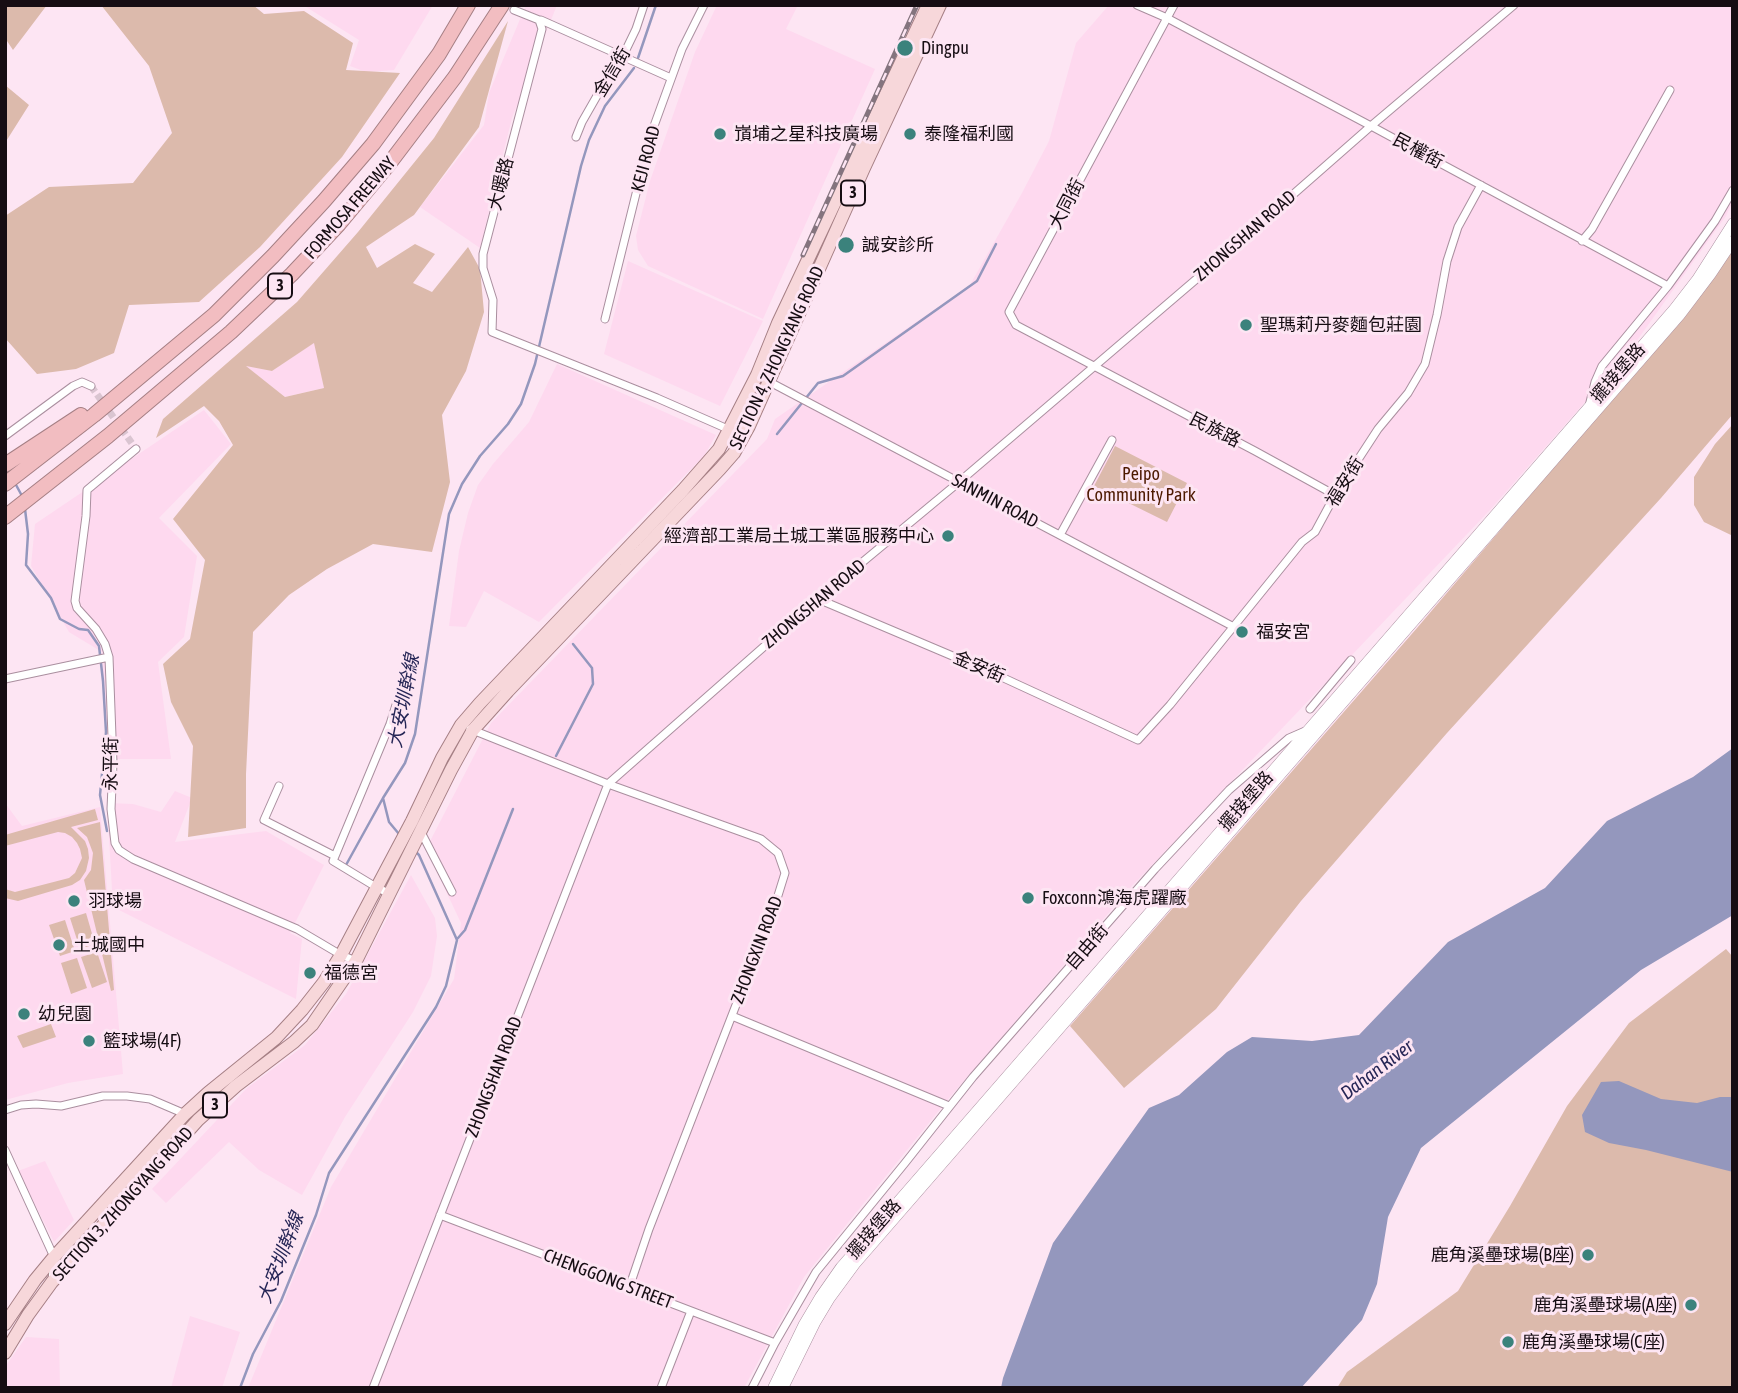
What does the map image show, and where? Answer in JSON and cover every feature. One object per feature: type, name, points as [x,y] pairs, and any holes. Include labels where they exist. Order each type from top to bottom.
[{"type":"highway","name":"FORMOSA FREEWAY","points":[[10,480],[94,415],[214,315],[316,211],[373,144],[439,54],[468,5]]},
{"type":"highway","name":"FORMOSA FREEWAY","points":[[5,517],[108,436],[231,332],[292,274],[340,224],[389,164],[508,8]]},
{"type":"highway","points":[[7,464],[90,409],[214,315]]},
{"type":"main road","name":"SECTION 4, ZHONGYANG ROAD","points":[[411,836],[442,758],[467,728],[508,691],[734,453],[743,438],[778,324],[932,7]]},
{"type":"main road","name":"SECTION 4, ZHONGYANG ROAD","points":[[467,728],[476,708],[719,449],[763,378]]},
{"type":"main road","name":"SECTION 3, ZHONGYANG ROAD","points":[[5,1324],[54,1257],[185,1114],[289,1025],[324,982],[376,887],[411,836]]},
{"type":"main road","name":"SECTION 3, ZHONGYANG ROAD","points":[[5,1353],[52,1282],[198,1120],[312,1025],[356,961],[390,894],[411,836]]},
{"type":"street","name":"金信街","points":[[576,137],[598,94],[622,58],[636,29],[643,5]]},
{"type":"street","name":"KEJI ROAD","points":[[605,319],[650,138],[670,78],[704,5]]},
{"type":"street","name":"民權街","points":[[1137,5],[1167,18],[1668,286]]},
{"type":"street","name":"大同街","points":[[1094,366],[1016,325],[1009,312],[1174,5]]},
{"type":"street","name":"ZHONGSHAN ROAD","points":[[373,1388],[608,784],[818,599],[960,482],[1514,5]]},
{"type":"street","points":[[508,8],[670,78]]},
{"type":"street","name":"大暖路","points":[[539,20],[542,29],[483,254],[483,268],[493,300],[492,332],[730,430]]},
{"type":"street","points":[[1582,241],[1597,220],[1670,90]]},
{"type":"street","name":"福安街","points":[[1138,740],[1170,705],[1302,542],[1315,532],[1335,495],[1378,429],[1408,393],[1423,369],[1447,261],[1458,227],[1481,185]]},
{"type":"street","points":[[1592,409],[1595,382],[1602,366],[1668,286],[1715,221],[1733,190]]},
{"type":"street","name":"擺接堡路","points":[[783,1388],[825,1306],[855,1264],[1592,409],[1698,278],[1733,223]]},
{"type":"street","name":"擺接堡路","points":[[773,1388],[804,1324],[841,1267],[1308,729],[1698,293],[1733,241]]},
{"type":"street","name":"民族路","points":[[1094,366],[1335,495]]},
{"type":"street","name":"SANMIN ROAD","points":[[763,378],[1232,626]]},
{"type":"street","points":[[5,436],[73,386],[82,382],[91,386]]},
{"type":"street","points":[[730,430],[743,438]]},
{"type":"street","points":[[1060,535],[1112,440]]},
{"type":"street","name":"永平街","points":[[136,449],[87,490],[75,601],[77,608],[96,629],[109,657],[113,763],[111,808],[113,836],[119,850],[133,859],[297,929],[356,961]]},
{"type":"street","name":"金安街","points":[[818,599],[995,674],[1138,740]]},
{"type":"street","points":[[5,679],[109,657]]},
{"type":"street","points":[[1310,709],[1352,660]]},
{"type":"street","points":[[390,894],[333,861],[390,724],[400,692]]},
{"type":"street","name":"ZHONGXIN ROAD","points":[[467,728],[608,784],[761,839],[778,853],[785,873],[629,1288]]},
{"type":"street","name":"自由街","points":[[752,1388],[816,1272],[949,1106],[1228,790],[1289,738],[1308,729]]},
{"type":"street","points":[[279,786],[264,820],[335,856]]},
{"type":"street","points":[[411,836],[452,892]]},
{"type":"street","points":[[732,1016],[949,1106]]},
{"type":"street","points":[[5,1110],[21,1105],[61,1106],[103,1096],[127,1096],[150,1099],[185,1114]]},
{"type":"street","points":[[5,1150],[54,1257],[52,1282]]},
{"type":"street","name":"CHENGGONG STREET","points":[[440,1215],[775,1343]]},
{"type":"street","points":[[661,1388],[691,1311]]},
{"type":"shaded area","points":[[303,5],[433,5],[394,70],[366,72],[350,66],[359,40]]},
{"type":"shaded area","points":[[526,5],[557,5],[512,118],[480,248],[420,207],[484,125],[489,93]]},
{"type":"shaded area","name":"嵿埔之星科技廣場","points":[[717,5],[798,5],[786,29],[875,69],[763,319],[648,266],[638,250],[636,236],[650,181],[695,52]]},
{"type":"shaded area","points":[[1109,5],[1733,5],[1733,201],[1726,216],[1628,353],[1490,510],[1132,886],[950,1097],[804,1277],[744,1388],[248,1388],[331,1187],[454,979],[461,923],[426,849],[491,723],[767,439],[775,419],[970,285],[1049,141],[1076,43]]},
{"type":"shaded area","points":[[628,261],[763,321],[720,406],[604,354]]},
{"type":"shaded area","points":[[315,342],[324,388],[285,397],[244,365],[272,371]]},
{"type":"shaded area","points":[[557,364],[716,435],[704,456],[539,622],[484,591],[466,627],[449,626],[459,551],[478,485],[529,422]]},
{"type":"shaded area","points":[[204,410],[231,444],[159,518],[197,556],[184,637],[158,662],[171,759],[108,759],[102,652],[69,632],[31,566],[35,524]]},
{"type":"shaded area","points":[[175,791],[192,798],[175,842],[266,831],[324,865],[290,933],[302,939],[296,999],[113,907],[107,803],[133,804],[161,812]]},
{"type":"shaded area","name":"土城國中","points":[[5,803],[22,826],[100,807],[123,1074],[68,1083],[5,1100]]},
{"type":"shaded area","points":[[411,875],[435,918],[437,936],[431,976],[413,1012],[345,1117],[302,1195],[259,1170],[229,1142],[166,1203],[152,1189],[247,1088],[305,1045],[346,994]]},
{"type":"shaded area","points":[[45,1161],[74,1220],[54,1242],[18,1171]]},
{"type":"shaded area","points":[[190,1316],[240,1332],[222,1388],[171,1388]]},
{"type":"shaded area","points":[[26,1337],[59,1339],[60,1388],[5,1388],[5,1367]]},
{"type":"green space","points":[[5,5],[47,5],[13,50],[5,38]]},
{"type":"green space","points":[[101,5],[253,5],[264,14],[304,11],[353,43],[346,70],[400,73],[342,157],[260,247],[199,302],[129,305],[114,353],[76,369],[37,374],[5,338],[5,216],[49,187],[133,183],[172,133],[149,66]]},
{"type":"green space","points":[[508,21],[479,127],[414,215],[366,247],[377,268],[415,244],[435,254],[413,283],[432,292],[468,247],[480,269],[484,312],[466,371],[442,415],[450,482],[432,552],[373,544],[327,569],[289,595],[253,632],[246,828],[188,837],[193,746],[171,702],[163,664],[190,639],[205,560],[173,519],[233,445],[219,421],[204,406],[156,438],[163,419],[297,302],[434,138]],"holes":[[[314,343],[324,388],[285,397],[246,366],[272,371]]]},
{"type":"green space","points":[[5,85],[29,105],[5,143]]},
{"type":"green space","points":[[1733,247],[1733,414],[1661,498],[1447,733],[1301,901],[1216,1009],[1124,1088],[1070,1026],[1417,628],[1686,312]]},
{"type":"green space","points":[[1733,424],[1733,536],[1704,522],[1694,505],[1694,477],[1715,444]]},
{"type":"green space","name":"Peipo Community Park","points":[[1115,446],[1187,483],[1167,522],[1094,486]]},
{"type":"green space","points":[[95,809],[98,820],[71,827],[85,841],[88,849],[86,871],[80,880],[72,885],[18,901],[5,898],[5,889],[15,892],[69,878],[75,873],[82,858],[77,843],[65,833],[58,832],[5,846],[5,835]]},
{"type":"green space","points":[[100,822],[114,990],[111,991],[84,880],[91,870],[93,853],[87,837],[77,828]]},
{"type":"green space","points":[[86,913],[95,944],[80,949],[70,918]]},
{"type":"green space","points":[[65,920],[75,951],[60,956],[49,925]]},
{"type":"green space","points":[[1726,949],[1733,957],[1733,1388],[1337,1388],[1347,1372],[1458,1291],[1567,1106],[1629,1023]]},
{"type":"green space","points":[[97,952],[107,982],[92,988],[81,957]]},
{"type":"green space","points":[[77,958],[87,988],[71,994],[61,963]]},
{"type":"green space","points":[[51,1024],[56,1037],[23,1048],[17,1036]]},
{"type":"water","name":"Dahan River","points":[[1733,748],[1733,915],[1641,970],[1421,1148],[1388,1217],[1377,1284],[1362,1320],[1301,1388],[1001,1388],[1053,1243],[1149,1108],[1179,1095],[1227,1052],[1252,1037],[1312,1041],[1359,1035],[1448,942],[1545,888],[1607,821],[1693,777]]},
{"type":"water","points":[[1619,1081],[1661,1099],[1697,1103],[1720,1097],[1733,1097],[1733,1172],[1609,1143],[1585,1132],[1582,1115],[1601,1082]]},
{"type":"waterway","name":"大安圳幹線","points":[[638,58],[656,5]]},
{"type":"waterway","name":"大安圳幹線","points":[[399,834],[389,822],[383,798],[405,763],[415,734],[449,514],[462,484],[480,456],[508,424],[521,404],[535,364],[589,140],[605,106],[634,68]]},
{"type":"waterway","points":[[777,434],[818,383],[843,376],[977,281],[996,244]]},
{"type":"waterway","points":[[15,483],[22,496]]},
{"type":"waterway","points":[[25,509],[28,534],[26,565],[51,598],[60,619],[79,629],[88,630],[99,646],[106,732],[100,795],[107,831]]},
{"type":"waterway","points":[[556,756],[593,684],[592,668],[573,644]]},
{"type":"waterway","points":[[346,865],[383,798]]},
{"type":"waterway","points":[[458,938],[465,930],[513,809]]},
{"type":"waterway","name":"大安圳幹線","points":[[240,1388],[253,1354],[281,1301],[316,1215],[329,1173],[436,1007],[446,986],[457,940],[415,851]]},
{"type":"tunnel","points":[[91,386],[136,449]]},
{"type":"railway","points":[[803,255],[917,5]]},
{"type":"place","name":"Dingpu","points":[[905,48]]},
{"type":"place","name":"嵿埔之星科技廣場","points":[[720,134]]},
{"type":"place","name":"泰隆福利國","points":[[910,134]]},
{"type":"place","name":"誠安診所","points":[[846,245]]},
{"type":"place","name":"聖瑪莉丹麥麵包莊園","points":[[1246,325]]},
{"type":"place","name":"經濟部工業局土城工業區服務中心","points":[[948,536]]},
{"type":"place","name":"福安宮","points":[[1242,632]]},
{"type":"place","name":"Foxconn鴻海虎躍廠","points":[[1028,898]]},
{"type":"place","name":"羽球場","points":[[74,901]]},
{"type":"place","name":"土城國中","points":[[59,945]]},
{"type":"place","name":"福德宮","points":[[310,973]]},
{"type":"place","name":"幼兒園","points":[[24,1014]]},
{"type":"place","name":"籃球場(4F)","points":[[89,1041]]},
{"type":"place","name":"鹿角溪壘球場(B座)","points":[[1588,1255]]},
{"type":"place","name":"鹿角溪壘球場(A座)","points":[[1691,1305]]},
{"type":"place","name":"鹿角溪壘球場(C座)","points":[[1508,1342]]}]
